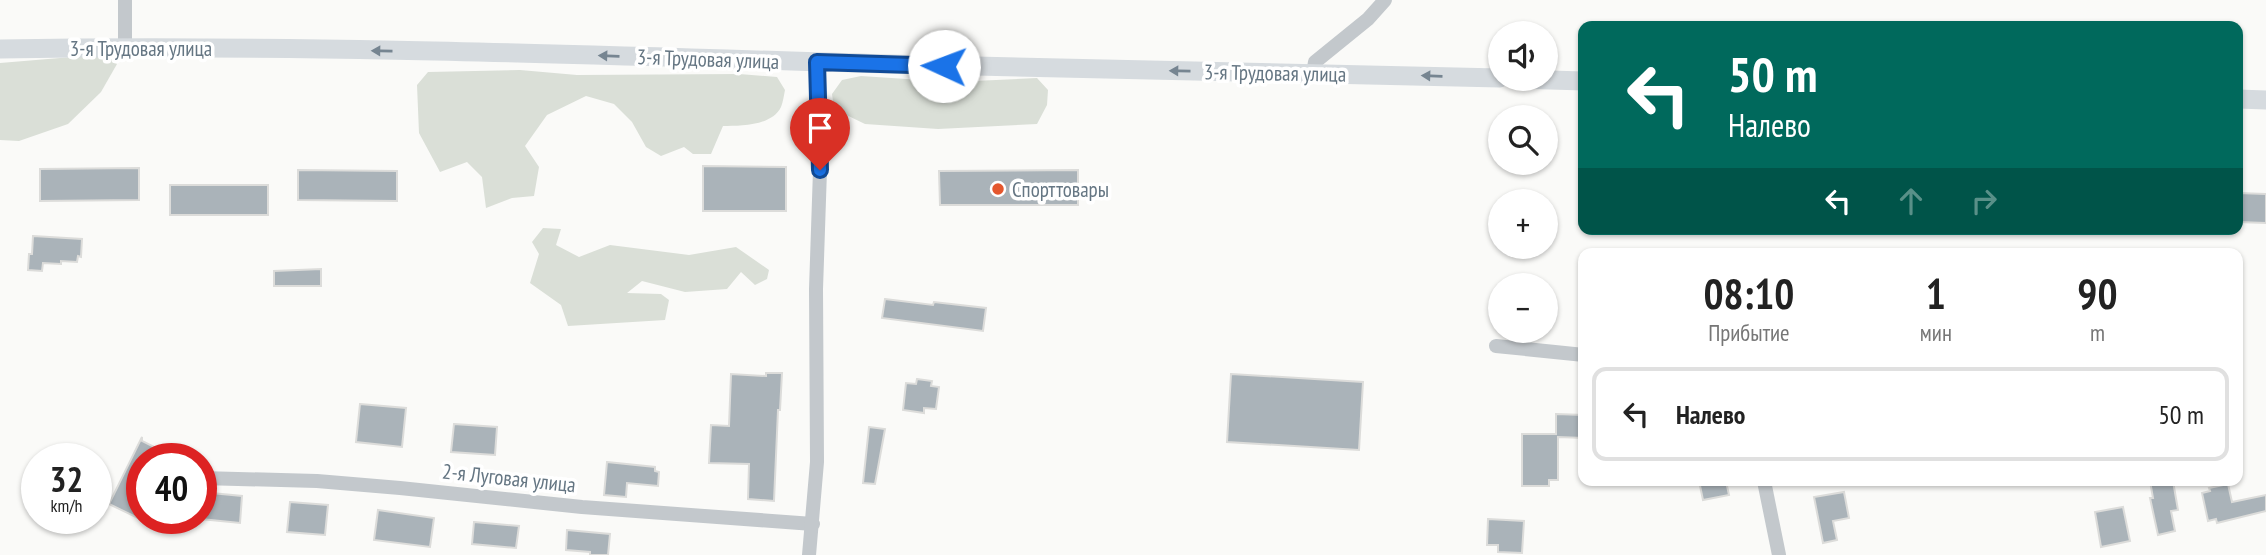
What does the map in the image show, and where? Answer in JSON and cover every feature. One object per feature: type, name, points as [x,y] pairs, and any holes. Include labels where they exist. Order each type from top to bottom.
[{"type":"street","points":[[125,0],[125,47]]},
{"type":"street","points":[[1313,73],[1315,62],[1368,19],[1385,0]]},
{"type":"street","name":"3-я Трудовая улица","points":[[0,49],[125,47],[406,51],[1488,78]]},
{"type":"street","points":[[809,555],[817,462],[816,289],[820,170],[817,62]]},
{"type":"street","points":[[1558,80],[1578,81]]},
{"type":"street","points":[[2243,99],[2266,100]]},
{"type":"street","points":[[1496,346],[1578,354]]},
{"type":"street","name":"2-я Луговая улица","points":[[217,478],[317,481],[582,507],[813,524]]},
{"type":"street","points":[[1765,486],[1779,555]]},
{"type":"shaded area","points":[[108,54],[117,64],[101,92],[68,124],[19,141],[0,140],[0,63]]},
{"type":"shaded area","points":[[520,70],[577,75],[739,74],[777,77],[785,90],[781,107],[771,118],[755,124],[723,126],[711,154],[693,154],[684,147],[661,156],[646,147],[632,122],[614,104],[586,96],[547,115],[525,146],[539,167],[534,196],[512,198],[486,208],[482,177],[467,162],[440,172],[419,133],[417,85],[428,72]]},
{"type":"shaded area","points":[[861,76],[952,82],[1037,78],[1048,90],[1047,105],[1037,124],[938,129],[865,124],[834,109],[832,94],[842,80]]},
{"type":"shaded area","points":[[543,228],[561,229],[556,245],[579,257],[610,245],[689,255],[736,247],[769,270],[767,279],[755,285],[741,272],[727,289],[685,292],[642,281],[627,293],[661,294],[669,300],[665,320],[568,326],[561,305],[530,283],[539,254],[532,242]]},
{"type":"building","points":[[703,166],[786,167],[786,211],[703,211]]},
{"type":"building","points":[[139,168],[139,200],[40,201],[40,169]]},
{"type":"building","points":[[298,170],[397,171],[397,201],[298,200]]},
{"type":"building","points":[[1078,170],[1078,205],[940,205],[939,171]]},
{"type":"building","points":[[170,185],[268,185],[268,215],[170,215]]},
{"type":"building","points":[[2243,193],[2266,194],[2266,223],[2243,222]]},
{"type":"building","points":[[33,236],[82,239],[81,257],[78,256],[77,262],[43,263],[42,271],[28,270]]},
{"type":"building","points":[[321,269],[321,286],[274,286],[274,271]]},
{"type":"building","points":[[885,299],[986,308],[983,331],[882,318]]},
{"type":"building","points":[[766,373],[782,373],[774,501],[748,499],[749,464],[709,463],[711,425],[729,426],[731,374],[766,376]]},
{"type":"building","points":[[1231,374],[1363,382],[1359,450],[1227,442]]},
{"type":"building","points":[[917,379],[932,381],[931,386],[939,387],[936,409],[924,408],[924,413],[903,410],[906,383],[916,384]]},
{"type":"building","points":[[360,404],[406,408],[402,447],[356,442]]},
{"type":"building","points":[[1556,414],[1578,415],[1578,438],[1558,437],[1558,480],[1549,480],[1549,486],[1522,486],[1522,434],[1556,434]]},
{"type":"building","points":[[454,424],[497,427],[495,455],[451,452]]},
{"type":"building","points":[[869,427],[885,429],[875,484],[863,483]]},
{"type":"building","points":[[607,462],[655,467],[655,471],[659,472],[658,486],[627,483],[626,497],[604,495]]},
{"type":"building","points":[[126,469],[126,512],[112,505],[112,498]]},
{"type":"building","points":[[1700,486],[1727,486],[1729,495],[1703,500]]},
{"type":"building","points":[[2151,486],[2174,486],[2178,510],[2171,511],[2175,531],[2158,535],[2150,498],[2153,498]]},
{"type":"building","points":[[2228,486],[2232,502],[2266,495],[2266,511],[2217,523],[2216,519],[2208,521],[2202,493],[2210,491],[2209,488]]},
{"type":"building","points":[[1844,492],[1849,518],[1833,521],[1837,540],[1823,543],[1814,497]]},
{"type":"building","points":[[217,494],[242,496],[240,523],[217,521]]},
{"type":"building","points":[[290,502],[328,505],[325,535],[287,532]]},
{"type":"building","points":[[2123,507],[2130,541],[2101,547],[2095,512]]},
{"type":"building","points":[[378,510],[434,518],[430,547],[374,540]]},
{"type":"building","points":[[1488,519],[1524,521],[1522,553],[1498,552],[1498,545],[1487,545]]},
{"type":"building","points":[[474,522],[519,526],[516,548],[472,544]]},
{"type":"building","points":[[567,530],[610,534],[608,555],[590,555],[590,552],[566,550]]},
{"type":"place","name":"Спорттовары","points":[[998,189]]},
{"type":"route","points":[[820,170],[817,62],[944,66]]}]
